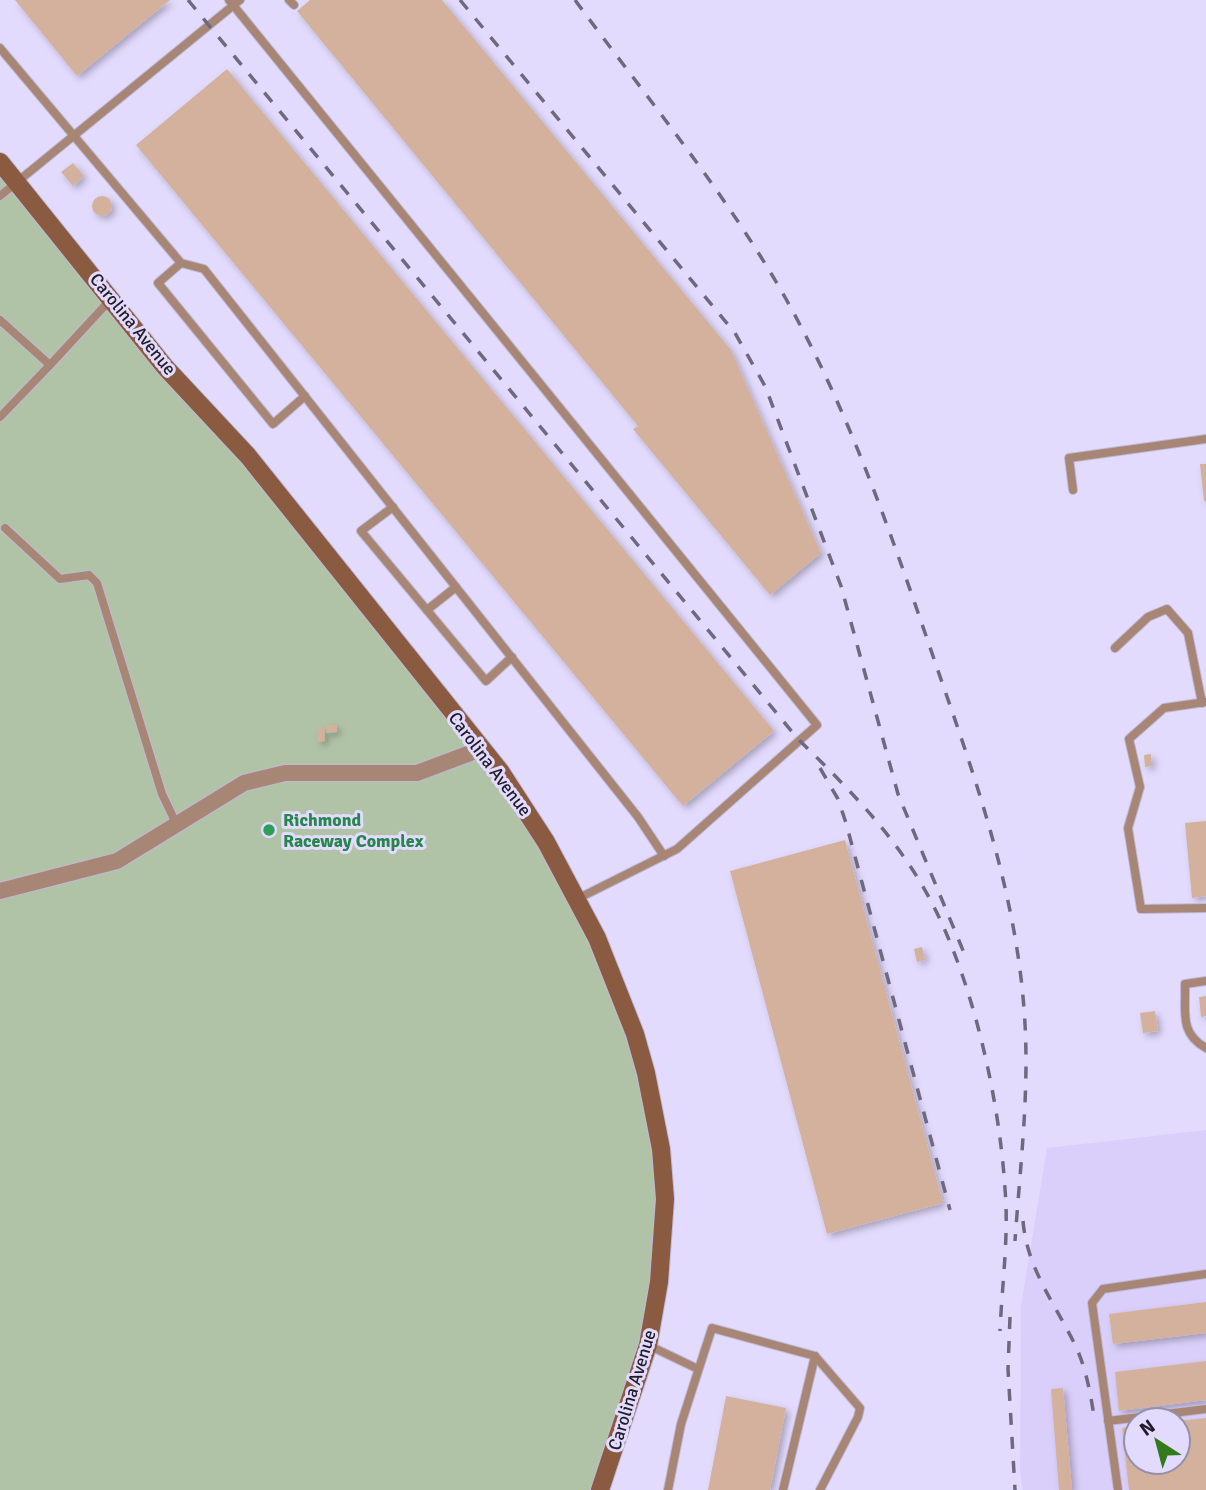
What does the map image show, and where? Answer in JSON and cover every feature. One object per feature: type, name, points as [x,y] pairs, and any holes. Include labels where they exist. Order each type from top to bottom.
[{"type":"street","name":"Carolina Avenue","points":[[0,162],[165,367],[214,416],[264,476],[515,792],[577,899],[613,974],[635,1034],[661,1149],[665,1191],[661,1260],[648,1345],[600,1490]]},
{"type":"street","points":[[0,891],[117,861],[244,783],[285,773],[417,773],[481,749]]},
{"type":"lane","points":[[0,196],[234,2],[817,725],[677,849],[577,899]]},
{"type":"lane","points":[[0,48],[181,264],[204,269],[638,817],[664,856]]},
{"type":"lane","points":[[181,264],[158,283],[273,424],[305,396]]},
{"type":"lane","points":[[0,417],[112,298]]},
{"type":"lane","points":[[0,320],[50,365]]},
{"type":"lane","points":[[1073,490],[1069,458],[1206,439]]},
{"type":"lane","points":[[393,507],[361,531],[486,681],[512,657]]},
{"type":"lane","points":[[5,528],[60,579],[89,575],[97,583],[162,794],[176,823]]},
{"type":"lane","points":[[427,610],[456,587]]},
{"type":"lane","points":[[1115,648],[1148,617],[1167,609],[1188,633],[1204,703],[1164,708],[1129,739],[1140,787],[1128,828],[1141,909],[1206,908]]},
{"type":"lane","points":[[1206,981],[1185,984],[1187,1030],[1193,1041],[1206,1048]]},
{"type":"lane","points":[[1118,1490],[1093,1303],[1103,1289],[1206,1274]]},
{"type":"lane","points":[[668,1490],[681,1424],[712,1328],[815,1356],[859,1408],[858,1417],[820,1490]]},
{"type":"lane","points":[[648,1345],[698,1369]]},
{"type":"lane","points":[[783,1490],[815,1356]]},
{"type":"lane","points":[[1108,1421],[1206,1409]]},
{"type":"shaded area","points":[[1206,1130],[1206,1490],[1023,1490],[1020,1473],[1021,1306],[1047,1148]]},
{"type":"green space","name":"Richmond Raceway Complex","points":[[0,162],[481,749],[577,899],[656,1117],[659,1282],[600,1490],[0,1490]]},
{"type":"building","points":[[15,0],[170,0],[77,76]]},
{"type":"building","points":[[310,0],[442,0],[731,350],[821,553],[770,595],[633,429],[638,426],[297,11]]},
{"type":"building","points":[[227,69],[774,731],[683,806],[136,145]]},
{"type":"building","points":[[73,163],[84,176],[73,186],[61,172]]},
{"type":"building","points":[[102,196],[109,199],[112,206],[109,213],[102,216],[95,213],[92,206],[95,199]]},
{"type":"building","points":[[1200,464],[1206,464],[1206,501],[1204,501]]},
{"type":"building","points":[[326,725],[337,725],[337,732],[327,733]]},
{"type":"building","points":[[324,728],[325,741],[318,742],[317,729]]},
{"type":"building","points":[[1151,754],[1152,766],[1145,767],[1144,755]]},
{"type":"building","points":[[1206,821],[1206,896],[1192,898],[1185,823]]},
{"type":"building","points":[[845,840],[943,1203],[827,1234],[730,871]]},
{"type":"building","points":[[922,947],[925,960],[917,962],[914,949]]},
{"type":"building","points":[[1206,996],[1206,1016],[1201,1017],[1199,997]]},
{"type":"building","points":[[1155,1011],[1158,1031],[1143,1033],[1140,1013]]},
{"type":"building","points":[[1206,1302],[1206,1333],[1113,1344],[1109,1314]]},
{"type":"building","points":[[1206,1361],[1206,1400],[1159,1406],[1122,1406],[1122,1411],[1119,1411],[1115,1372]]},
{"type":"building","points":[[1063,1388],[1072,1490],[1059,1490],[1051,1389]]},
{"type":"building","points":[[726,1396],[786,1408],[770,1490],[708,1490]]},
{"type":"building","points":[[1206,1418],[1206,1490],[1129,1490],[1127,1476],[1192,1476],[1192,1420]]},
{"type":"railway","points":[[188,0],[798,739],[878,823],[919,880],[937,913],[967,988],[996,1112],[1006,1207],[1000,1331]]},
{"type":"railway","points":[[460,0],[735,333],[765,386],[841,586],[898,794],[967,960]]},
{"type":"railway","points":[[575,0],[712,184],[786,299],[811,346],[854,441],[910,588],[985,812],[1007,895],[1015,938],[1026,1051],[1015,1241]]},
{"type":"railway","points":[[820,768],[838,799],[846,823],[950,1210]]},
{"type":"railway","points":[[1023,1221],[1030,1256],[1080,1358],[1095,1422]]},
{"type":"railway","points":[[1010,1317],[1008,1369],[1015,1490]]},
{"type":"place","name":"Richmond Raceway Complex","points":[[269,830]]}]
